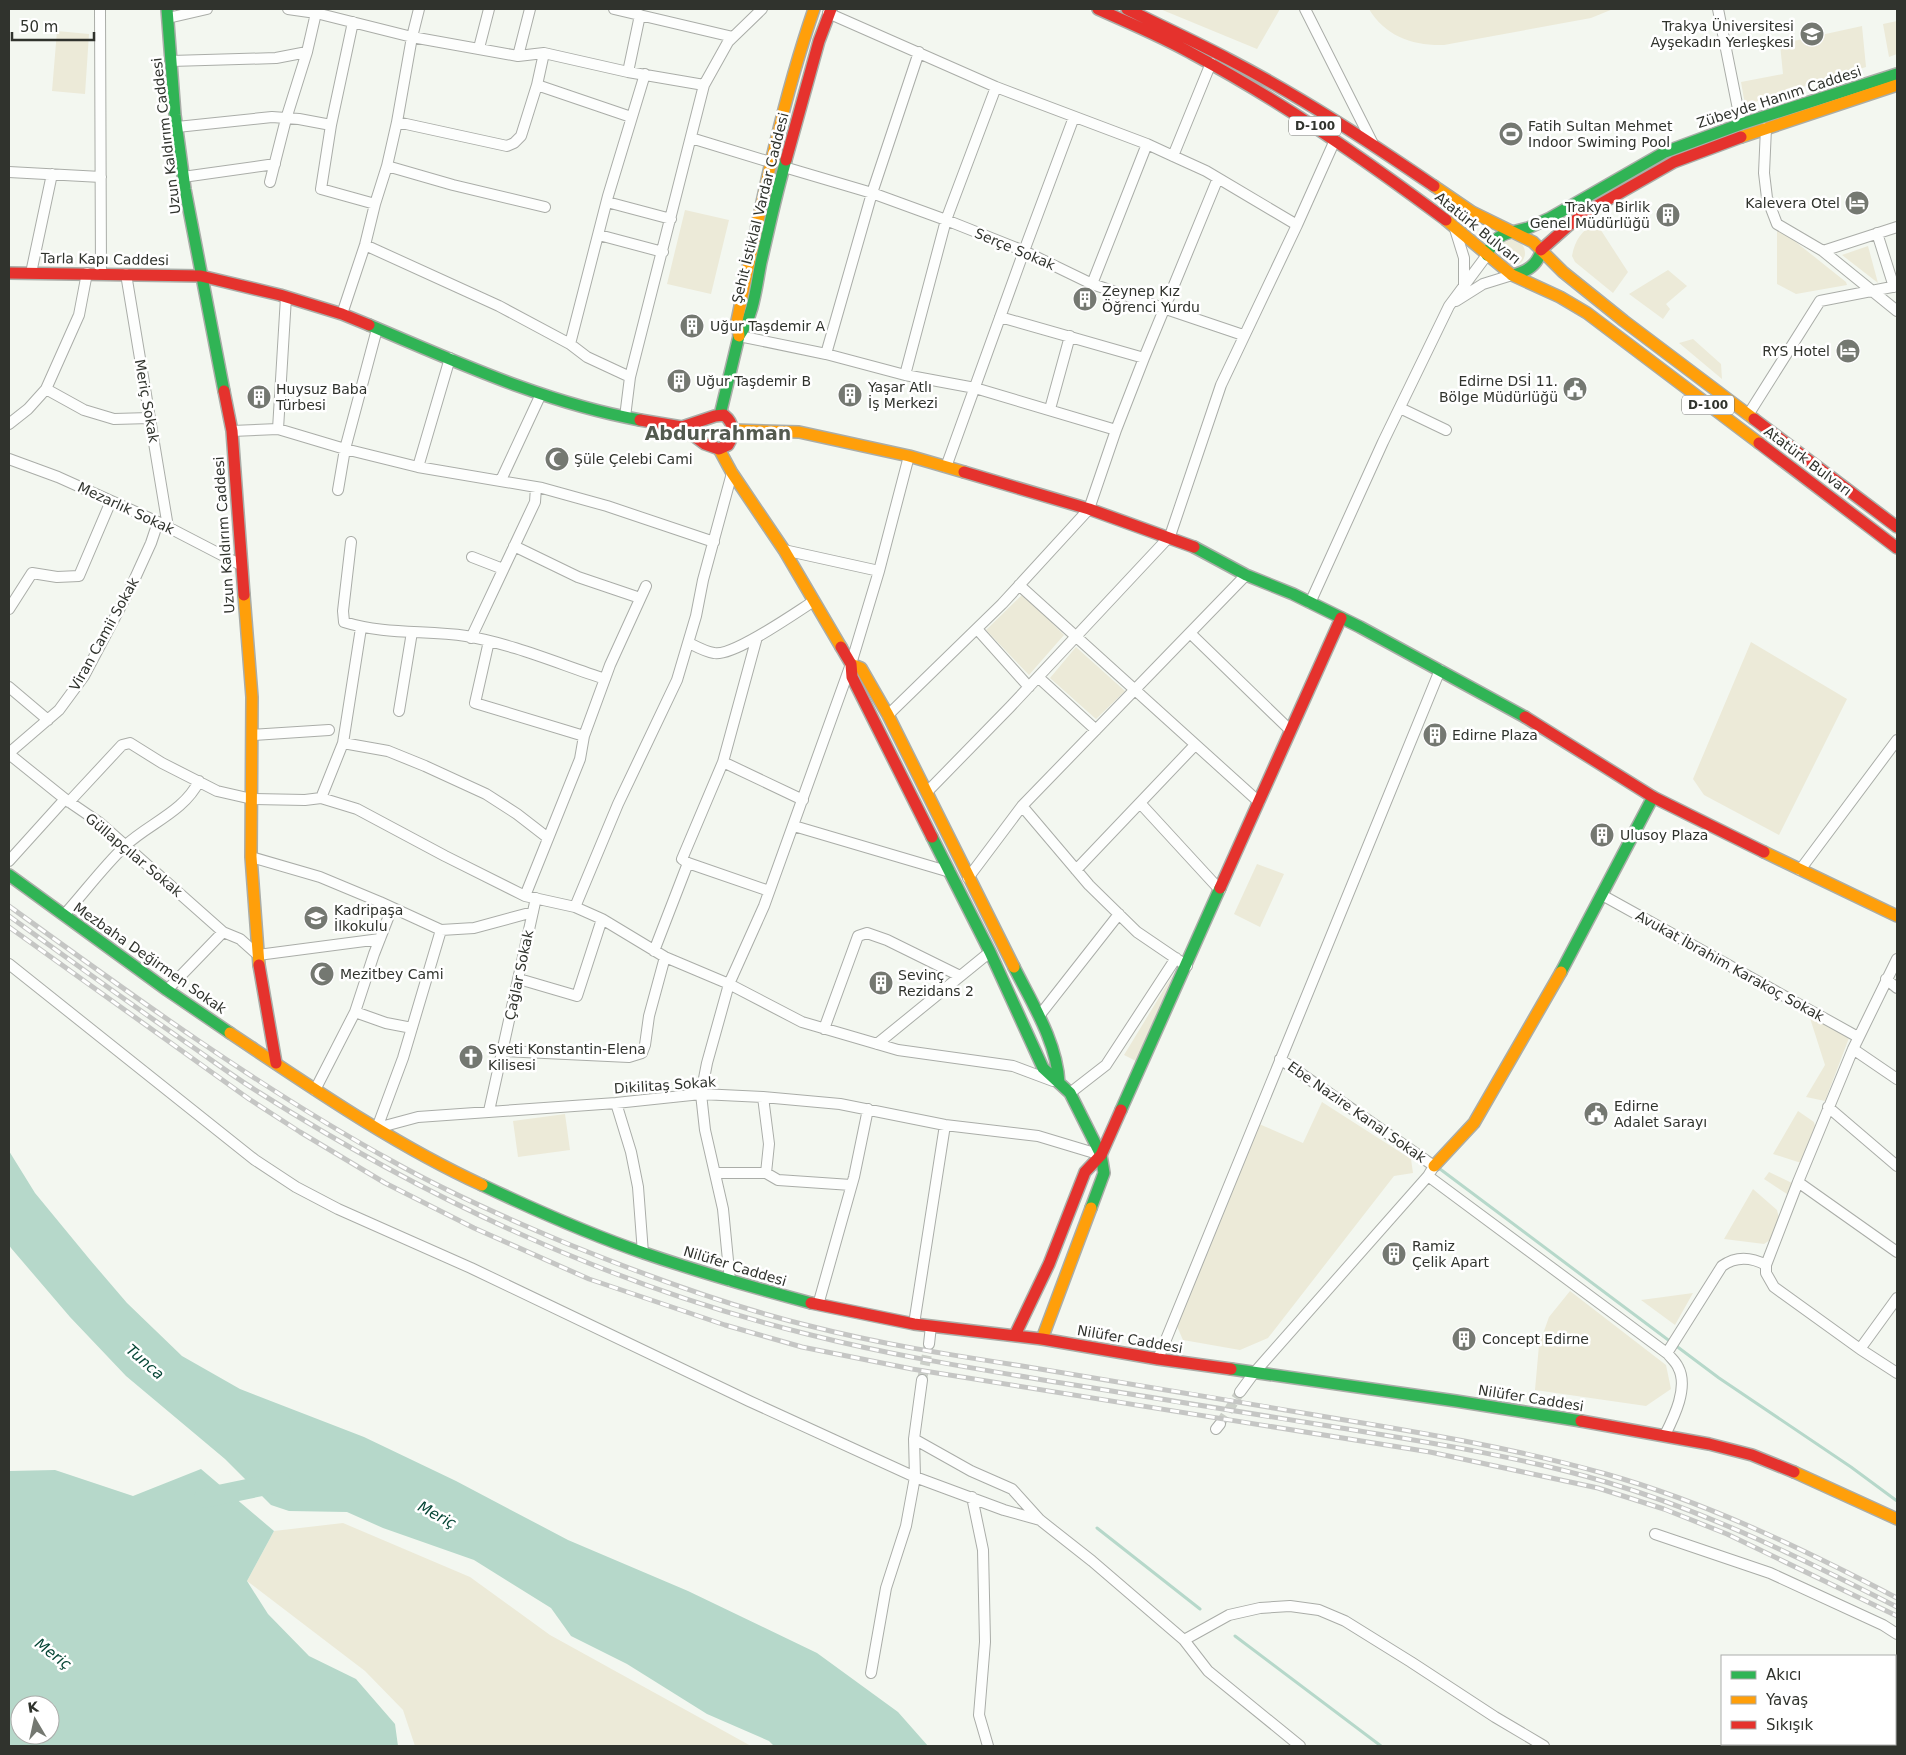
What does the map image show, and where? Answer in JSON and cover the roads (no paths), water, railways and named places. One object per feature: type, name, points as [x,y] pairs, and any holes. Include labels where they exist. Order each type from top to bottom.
[{"type":"main road","points":[[739,336],[737,321],[759,209],[795,70],[814,9]]},
{"type":"main road","name":"Atatürk Bulvarı","points":[[1098,9],[1211,63],[1335,140],[1454,226],[1512,275],[1560,297],[1587,313],[1897,548]]},
{"type":"main road","name":"Atatürk Bulvarı","points":[[1127,9],[1229,59],[1373,144],[1472,212],[1527,238],[1563,272],[1609,310],[1897,527]]},
{"type":"main road","name":"Şehit İstiklal Vardar Caddesi","points":[[715,417],[739,336],[746,326],[752,306],[776,195],[826,10]]},
{"type":"main road","name":"Uzun Kaldırım Caddesi","points":[[168,14],[177,127],[184,177],[201,276],[232,431],[252,697],[251,858],[258,955],[276,1063]]},
{"type":"main road","name":"Zübeyde Hanım Caddesi","points":[[1512,232],[1528,228],[1550,218],[1665,152],[1741,124],[1897,74]]},
{"type":"main road","name":"Zübeyde Hanım Caddesi","points":[[1541,250],[1588,211],[1674,162],[1766,128],[1897,85]]},
{"type":"main road","points":[[1487,255],[1492,243],[1499,235],[1512,232]]},
{"type":"main road","points":[[1512,275],[1528,271],[1537,261],[1541,250]]},
{"type":"main road","name":"Tarla Kapı Caddesi","points":[[9,273],[87,272],[201,276],[286,297],[342,314],[508,383],[541,394],[625,417],[682,426]]},
{"type":"main road","points":[[705,444],[704,433],[706,424],[715,417]]},
{"type":"main road","points":[[682,426],[715,417],[728,418],[733,430],[731,440],[728,445],[719,449]]},
{"type":"main road","points":[[682,426],[705,444],[719,449],[732,473],[784,550],[851,664],[852,677],[990,952],[1043,1068],[1070,1093],[1101,1155],[1104,1173],[1042,1339]]},
{"type":"main road","points":[[733,430],[799,432],[909,456],[1089,509],[1187,543],[1246,575],[1293,594],[1360,627],[1440,670],[1528,718],[1653,797],[1897,916]]},
{"type":"main road","points":[[1016,1335],[1049,1264],[1085,1172],[1101,1155],[1341,618]]},
{"type":"main road","points":[[851,664],[861,668],[888,715],[968,878],[1039,1016],[1058,1065],[1059,1083]]},
{"type":"main road","points":[[1431,1171],[1474,1123],[1569,959],[1653,797]]},
{"type":"main road","name":"Mezbaha Değirmen Sokak","points":[[9,875],[167,990],[276,1063]]},
{"type":"main road","points":[[276,1063],[315,1090],[377,1128]]},
{"type":"main road","name":"Nilüfer Caddesi","points":[[377,1128],[458,1174],[553,1218],[643,1253],[730,1281],[818,1305],[914,1324],[1016,1335],[1158,1359],[1456,1401],[1665,1435],[1752,1455],[1815,1481],[1897,1519]]},
{"type":"street","points":[[100,9],[101,273]]},
{"type":"street","points":[[168,14],[207,9]]},
{"type":"street","points":[[288,9],[311,11],[412,37],[518,56],[544,53],[628,72],[704,85]]},
{"type":"street","points":[[342,314],[366,245],[375,204],[387,166],[419,9]]},
{"type":"street","points":[[479,48],[489,9]]},
{"type":"street","points":[[518,56],[530,9]]},
{"type":"street","points":[[614,9],[733,37]]},
{"type":"street","points":[[625,417],[630,376],[704,85],[728,42],[762,9]]},
{"type":"street","points":[[1305,9],[1373,144]]},
{"type":"street","points":[[1718,9],[1741,124]]},
{"type":"street","points":[[826,10],[996,87],[1147,144],[1218,178],[1297,225]]},
{"type":"street","points":[[270,182],[286,119],[307,52],[311,11]]},
{"type":"street","points":[[628,72],[640,15]]},
{"type":"street","points":[[353,22],[331,125],[321,189],[375,204]]},
{"type":"street","points":[[171,60],[276,58],[307,52]]},
{"type":"street","points":[[826,354],[872,193],[919,52]]},
{"type":"street","points":[[397,122],[507,146],[514,143],[521,136],[537,85],[544,53]]},
{"type":"street","points":[[1173,156],[1211,63]]},
{"type":"street","points":[[570,344],[607,202],[645,74]]},
{"type":"street","points":[[537,85],[631,117]]},
{"type":"street","points":[[905,375],[946,220],[996,87]]},
{"type":"street","points":[[177,127],[272,117],[298,119],[331,125]]},
{"type":"street","points":[[946,467],[1074,117]]},
{"type":"street","points":[[1766,128],[1764,173],[1767,198],[1777,224],[1822,251],[1897,310]]},
{"type":"street","points":[[691,138],[770,162]]},
{"type":"street","points":[[927,792],[1030,687],[1170,536],[1221,385],[1335,140]]},
{"type":"street","points":[[1092,284],[1147,144]]},
{"type":"street","points":[[184,177],[275,164]]},
{"type":"street","points":[[387,166],[453,185],[545,207]]},
{"type":"street","name":"Serçe Sokak","points":[[784,166],[872,193],[946,220],[1024,251],[1092,284],[1244,335]]},
{"type":"street","points":[[9,172],[101,177]]},
{"type":"street","points":[[31,273],[52,174]]},
{"type":"street","points":[[888,715],[1002,604],[1089,509],[1116,430],[1163,309],[1218,178]]},
{"type":"street","points":[[607,202],[671,220]]},
{"type":"street","points":[[1454,226],[1464,258],[1464,285]]},
{"type":"street","points":[[1822,251],[1897,227]]},
{"type":"street","points":[[1748,415],[1820,301],[1895,287],[1877,233]]},
{"type":"street","points":[[599,235],[663,252]]},
{"type":"street","points":[[366,245],[499,306],[570,344],[586,356],[630,376]]},
{"type":"street","points":[[1310,604],[1449,306],[1487,255]]},
{"type":"street","points":[[9,424],[28,409],[46,389],[79,315],[87,272]]},
{"type":"street","name":"Meriç Sokak","points":[[126,274],[168,527]]},
{"type":"street","points":[[1449,306],[1483,284],[1512,275]]},
{"type":"street","points":[[278,429],[286,297]]},
{"type":"street","points":[[1000,317],[1144,358]]},
{"type":"street","points":[[338,490],[345,449],[377,329]]},
{"type":"street","points":[[739,336],[826,354],[905,375],[975,388],[1116,430]]},
{"type":"street","points":[[1050,409],[1070,336]]},
{"type":"street","points":[[418,467],[450,358]]},
{"type":"street","points":[[46,389],[84,410],[114,419],[150,418]]},
{"type":"street","points":[[501,480],[541,394]]},
{"type":"street","points":[[1400,408],[1446,430]]},
{"type":"street","points":[[232,431],[278,429],[345,449],[418,467],[536,486],[607,506],[714,542]]},
{"type":"street","points":[[730,1281],[723,1209],[704,1130],[701,1094],[707,1063],[729,984],[769,891],[794,826],[851,664],[879,571],[909,456]]},
{"type":"street","name":"Mezarlık Sokak","points":[[9,458],[58,476],[158,522],[241,565]]},
{"type":"street","points":[[575,907],[622,796],[677,680],[689,644],[732,473]]},
{"type":"street","points":[[470,638],[535,502],[536,486]]},
{"type":"street","points":[[9,609],[32,573],[57,577],[79,576],[110,501]]},
{"type":"street","name":"Viran Camii Sokak","points":[[9,754],[60,710],[84,676],[131,587],[151,543],[158,522]]},
{"type":"street","points":[[351,542],[343,611],[344,622],[361,628],[489,641],[605,679]]},
{"type":"street","points":[[514,546],[578,577],[640,598]]},
{"type":"street","points":[[784,550],[879,571]]},
{"type":"street","points":[[472,557],[502,569]]},
{"type":"street","points":[[968,878],[1022,806],[1246,575]]},
{"type":"street","points":[[1019,585],[1259,802]]},
{"type":"street","name":"Çağlar Sokak","points":[[489,1111],[533,912],[530,897],[548,838],[580,759],[584,736],[605,679],[646,586]]},
{"type":"street","points":[[689,644],[716,654],[729,652],[814,601]]},
{"type":"street","points":[[321,798],[343,743],[361,628]]},
{"type":"street","points":[[977,629],[1030,687]]},
{"type":"street","points":[[399,711],[412,632]]},
{"type":"street","points":[[1190,633],[1290,730]]},
{"type":"street","points":[[757,636],[723,762],[682,859],[688,863],[769,891]]},
{"type":"street","points":[[489,641],[475,703],[584,736]]},
{"type":"street","points":[[1158,1359],[1440,670]]},
{"type":"street","points":[[1038,677],[1096,730]]},
{"type":"street","points":[[9,687],[48,720]]},
{"type":"street","points":[[252,735],[329,730]]},
{"type":"street","points":[[1800,870],[1897,740]]},
{"type":"street","points":[[9,861],[122,745],[130,743],[162,763],[217,791],[252,799],[305,800],[321,798],[357,809],[445,856],[530,897],[575,907],[602,918],[665,957],[729,984],[802,1022],[898,1050],[1013,1066],[1059,1083]]},
{"type":"street","points":[[343,743],[388,751],[486,794],[517,814],[548,838]]},
{"type":"street","points":[[1076,870],[1195,745]]},
{"type":"street","name":"Güllapçılar Sokak","points":[[9,754],[67,801],[100,823],[223,932],[240,938],[258,955]]},
{"type":"street","points":[[723,762],[803,800]]},
{"type":"street","points":[[64,915],[126,845],[180,805],[194,791],[199,781]]},
{"type":"street","points":[[1140,804],[1220,890]]},
{"type":"street","points":[[1022,806],[1076,870],[1137,932],[1187,966]]},
{"type":"street","points":[[794,826],[950,872]]},
{"type":"street","points":[[251,858],[320,877],[441,930],[474,928],[533,912]]},
{"type":"street","points":[[654,951],[688,863]]},
{"type":"street","name":"Avukat İbrahim Karakoç Sokak","points":[[1602,895],[1858,1038]]},
{"type":"street","points":[[315,1090],[355,1012],[392,908]]},
{"type":"street","points":[[1039,1016],[1119,914]]},
{"type":"street","points":[[519,979],[577,996],[602,918]]},
{"type":"street","points":[[377,1128],[403,1058],[441,930]]},
{"type":"street","points":[[167,990],[223,932]]},
{"type":"street","points":[[824,1029],[852,948],[858,936],[867,933],[887,940],[960,976]]},
{"type":"street","points":[[258,955],[380,939]]},
{"type":"street","points":[[877,1044],[990,952]]},
{"type":"street","points":[[503,1051],[629,1057],[642,1053],[649,1016],[665,957]]},
{"type":"street","points":[[1070,1093],[1106,1065],[1176,958]]},
{"type":"street","points":[[1897,959],[1853,1048],[1766,1265],[1766,1273],[1774,1287],[1860,1350],[1897,1373]]},
{"type":"street","points":[[9,964],[255,1160],[296,1187],[338,1209],[471,1268],[748,1402],[915,1477],[1004,1510],[1040,1520]]},
{"type":"street","points":[[1886,979],[1897,988]]},
{"type":"street","points":[[355,1012],[412,1028]]},
{"type":"street","points":[[1853,1048],[1897,1079]]},
{"type":"street","name":"Ebe Nazire Kanal Sokak","points":[[1280,1059],[1431,1171],[1666,1353],[1679,1368],[1682,1392],[1673,1419],[1665,1435]]},
{"type":"street","name":"Dikilitaş Sokak","points":[[377,1128],[418,1117],[616,1103],[701,1094],[840,1104],[945,1125],[1038,1136],[1101,1155]]},
{"type":"street","points":[[763,1097],[769,1144],[766,1174]]},
{"type":"street","points":[[616,1103],[631,1152],[638,1188],[643,1253]]},
{"type":"street","points":[[1828,1107],[1897,1166]]},
{"type":"street","points":[[818,1305],[851,1185],[868,1109]]},
{"type":"street","points":[[914,1324],[945,1125]]},
{"type":"street","points":[[1240,1392],[1254,1373],[1431,1171]]},
{"type":"street","points":[[715,1172],[766,1174],[778,1180],[851,1185]]},
{"type":"street","points":[[1798,1182],[1897,1252]]},
{"type":"street","points":[[1666,1353],[1722,1266],[1730,1260],[1742,1259],[1755,1260],[1766,1265]]},
{"type":"street","points":[[1860,1350],[1897,1298]]},
{"type":"street","points":[[929,1344],[931,1326]]},
{"type":"street","points":[[871,1673],[886,1588],[906,1526],[915,1477],[914,1439],[922,1380]]},
{"type":"street","points":[[914,1439],[971,1471],[1012,1489],[1040,1520],[1092,1561],[1184,1640],[1208,1671],[1300,1746]]},
{"type":"street","points":[[972,1497],[983,1550],[985,1642],[978,1715],[988,1746]]},
{"type":"street","points":[[1655,1534],[1770,1573],[1883,1625],[1897,1634]]},
{"type":"street","points":[[1184,1640],[1229,1615],[1260,1608],[1290,1606],[1319,1610],[1345,1622],[1544,1746]]},
{"type":"water","name":"Tunca","points":[[9,1151],[35,1193],[91,1261],[127,1303],[182,1356],[240,1389],[364,1437],[456,1481],[568,1540],[688,1591],[817,1653],[898,1712],[928,1746],[774,1746],[769,1741],[707,1714],[627,1664],[571,1636],[551,1608],[474,1560],[383,1528],[347,1512],[289,1511],[271,1505],[225,1459],[126,1376],[70,1317],[11,1248],[9,1245]]},
{"type":"water","points":[[201,1469],[274,1531],[247,1581],[268,1614],[309,1656],[356,1679],[395,1724],[398,1746],[9,1746],[9,1471],[55,1470],[133,1496]]},
{"type":"waterway","points":[[1440,1169],[1719,1378],[1851,1467],[1897,1501]]},
{"type":"waterway","name":"Meriç","points":[[204,1498],[281,1482]]},
{"type":"waterway","points":[[1097,1528],[1200,1609]]},
{"type":"waterway","points":[[1235,1636],[1381,1746]]},
{"type":"tunnel","points":[[922,1380],[929,1344]]},
{"type":"tunnel","points":[[1220,1424],[1240,1392]]},
{"type":"railway","points":[[9,906],[245,1072],[293,1103],[413,1173],[523,1225],[658,1279],[718,1300],[779,1318],[889,1344],[1424,1434],[1570,1464],[1644,1486],[1755,1528],[1897,1598]]},
{"type":"railway","points":[[9,916],[231,1074],[324,1132],[390,1170],[526,1236],[595,1266],[666,1292],[738,1315],[811,1335],[905,1356],[1438,1444],[1506,1457],[1573,1473],[1644,1494],[1718,1522],[1791,1554],[1897,1607]]},
{"type":"railway","points":[[9,927],[249,1099],[300,1132],[385,1183],[474,1228],[589,1279],[725,1325],[802,1347],[912,1369],[1430,1452],[1598,1488],[1664,1509],[1727,1534],[1897,1616]]},
{"type":"place","name":"Trakya Üniversitesi Ayşekadın Yerleşkesi","points":[[1812,34]]},
{"type":"place","name":"Fatih Sultan Mehmet Indoor Swiming Pool","points":[[1511,134]]},
{"type":"place","name":"Kalevera Otel","points":[[1857,203]]},
{"type":"place","name":"Trakya Birlik Genel Müdürlüğü","points":[[1668,215]]},
{"type":"place","name":"Zeynep Kız Öğrenci Yurdu","points":[[1085,299]]},
{"type":"place","name":"Uğur Taşdemir A","points":[[692,326]]},
{"type":"place","name":"RYS Hotel","points":[[1848,351]]},
{"type":"place","name":"Uğur Taşdemir B","points":[[679,381]]},
{"type":"place","name":"Edirne DSİ 11. Bölge Müdürlüğü","points":[[1575,389]]},
{"type":"place","name":"Yaşar Atlı İş Merkezi","points":[[850,395]]},
{"type":"place","name":"Huysuz Baba Türbesi","points":[[259,397]]},
{"type":"place","name":"Şüle Çelebi Cami","points":[[557,459]]},
{"type":"place","name":"Edirne Plaza","points":[[1435,735]]},
{"type":"place","name":"Ulusoy Plaza","points":[[1602,835]]},
{"type":"place","name":"Kadripaşa İlkokulu","points":[[316,918]]},
{"type":"place","name":"Mezitbey Cami","points":[[322,974]]},
{"type":"place","name":"Sevinç Rezidans 2","points":[[881,983]]},
{"type":"place","name":"Sveti Konstantin-Elena Kilisesi","points":[[471,1057]]},
{"type":"place","name":"Edirne Adalet Sarayı","points":[[1596,1114]]},
{"type":"place","name":"Ramiz Çelik Apart","points":[[1394,1254]]},
{"type":"place","name":"Concept Edirne","points":[[1464,1339]]},
{"type":"district","name":"Abdurrahman","points":[[718,433]]}]
